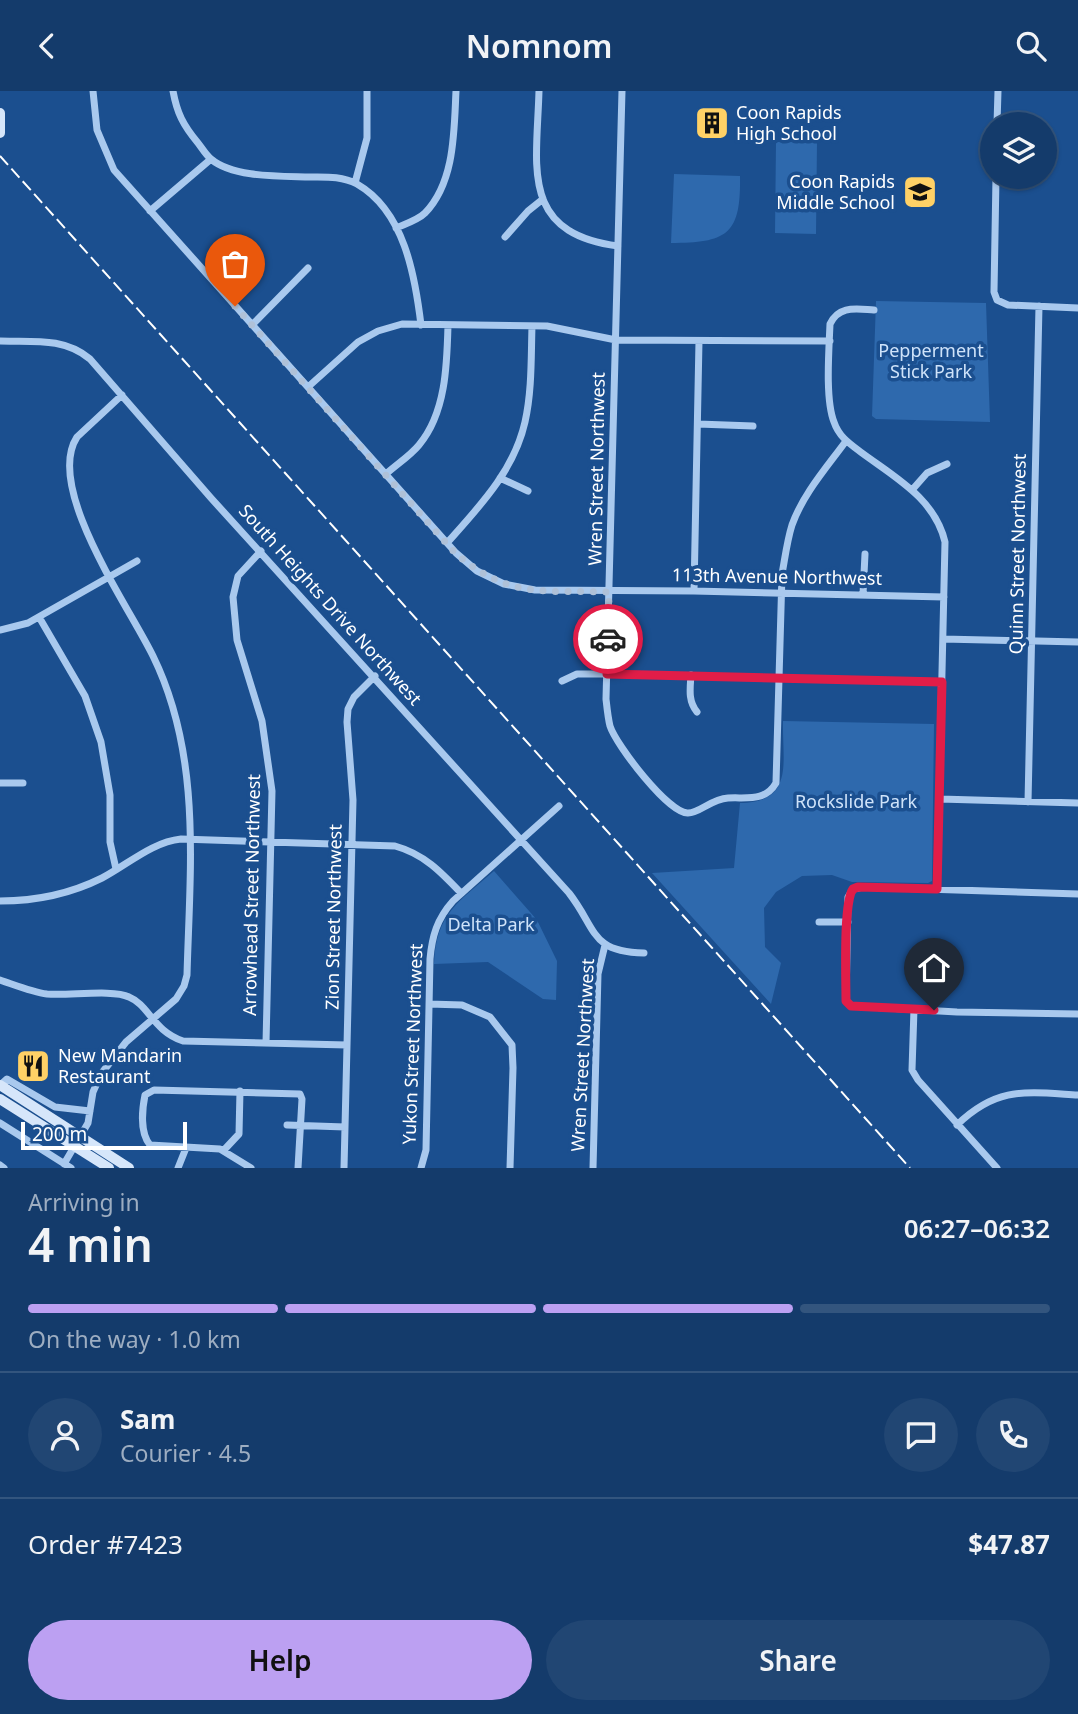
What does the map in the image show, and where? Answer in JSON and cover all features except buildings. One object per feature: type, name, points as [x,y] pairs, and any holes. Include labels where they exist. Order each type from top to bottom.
[{"type":"main road","points":[[0,113],[0,133]]},
{"type":"main road","points":[[0,1085],[109,1168]]},
{"type":"main road","points":[[0,1099],[129,1168]]},
{"type":"street","name":"113th Avenue Northwest","points":[[93,91],[97,130],[114,170],[447,543],[477,571],[504,584],[535,590],[944,597]]},
{"type":"street","points":[[173,91],[177,113],[191,135],[211,159],[233,171],[334,177],[355,184],[373,197],[391,217],[396,228],[416,282],[421,325]]},
{"type":"street","points":[[355,184],[367,138],[367,91]]},
{"type":"street","points":[[396,228],[423,215],[437,198],[450,164],[456,91]]},
{"type":"street","points":[[539,91],[537,172],[543,199],[553,217],[565,229],[590,241],[618,246]]},
{"type":"street","name":"Wren Street Northwest","points":[[622,91],[606,699],[610,725],[618,742],[636,766],[674,808],[690,813],[719,799],[759,798],[773,788],[777,774],[779,679]]},
{"type":"street","points":[[998,91],[998,112]]},
{"type":"street","points":[[150,211],[211,159]]},
{"type":"street","points":[[996,189],[994,292],[997,300],[1007,305],[1078,308]]},
{"type":"street","points":[[505,237],[528,211],[543,199]]},
{"type":"street","points":[[252,325],[308,268]]},
{"type":"street","name":"Quinn Street Northwest","points":[[1028,802],[1040,306]]},
{"type":"street","points":[[874,310],[852,309],[839,312],[830,324],[830,407],[834,423],[846,441],[912,490],[932,510],[942,528],[945,542],[937,889]]},
{"type":"street","points":[[308,387],[358,342],[378,331],[402,324],[562,328],[616,340],[830,341]]},
{"type":"street","points":[[386,474],[419,445],[434,419],[444,383],[448,325]]},
{"type":"street","points":[[447,543],[485,501],[509,465],[524,425],[530,394],[532,326]]},
{"type":"street","name":"South Heights Drive Northwest","points":[[0,341],[69,345],[90,359],[211,498],[569,893],[595,935],[605,945]]},
{"type":"street","points":[[694,591],[699,341]]},
{"type":"street","points":[[0,1123],[68,1166],[88,1123],[93,1093],[101,1074],[126,1042],[176,999],[186,981],[189,779],[177,717],[153,655],[109,577],[84,525],[69,460],[72,444],[77,437],[122,395]]},
{"type":"street","points":[[698,424],[753,426]]},
{"type":"street","points":[[779,679],[786,549],[793,523],[809,491],[846,441]]},
{"type":"street","points":[[912,490],[927,473],[947,464]]},
{"type":"street","points":[[500,478],[528,491]]},
{"type":"street","name":"Arrowhead Street Northwest","points":[[261,551],[238,576],[233,591],[233,610],[237,640],[253,689],[268,750],[272,791],[266,1043]]},
{"type":"street","points":[[863,594],[865,554]]},
{"type":"street","points":[[0,631],[22,626],[137,561]]},
{"type":"street","points":[[39,617],[85,696],[101,742],[110,795],[110,842],[116,869]]},
{"type":"street","points":[[943,639],[1078,642]]},
{"type":"street","points":[[562,681],[577,674],[607,674],[942,682]]},
{"type":"street","points":[[691,675],[691,705],[697,712]]},
{"type":"street","name":"Zion Street Northwest","points":[[344,1168],[353,800],[347,736],[348,709],[360,689],[375,676]]},
{"type":"street","points":[[0,783],[23,783]]},
{"type":"street","points":[[940,799],[1078,803]]},
{"type":"street","name":"Yukon Street Northwest","points":[[421,1168],[426,1150],[432,938],[441,916],[461,893],[559,806]]},
{"type":"street","points":[[0,901],[34,899],[68,892],[166,842],[190,839],[386,844],[413,852],[433,863],[461,893]]},
{"type":"street","points":[[1078,894],[863,887],[853,889],[848,897],[846,1001],[851,1006],[1078,1014]]},
{"type":"street","points":[[819,922],[848,922]]},
{"type":"street","points":[[605,945],[618,951],[644,953]]},
{"type":"street","name":"Wren Street Northwest","points":[[593,1168],[598,974],[605,945]]},
{"type":"street","points":[[0,980],[45,993],[113,994],[131,997],[169,1035],[183,1041],[347,1045]]},
{"type":"street","points":[[429,1004],[462,1005],[490,1017],[512,1045],[510,1168]]},
{"type":"street","points":[[914,1009],[912,1070],[997,1168]]},
{"type":"street","points":[[0,1085],[7,1079],[55,1107],[90,1111]]},
{"type":"street","points":[[251,1168],[215,1147],[154,1147],[147,1142],[143,1124],[144,1099],[147,1093],[154,1090],[300,1094],[298,1168]]},
{"type":"street","points":[[224,1150],[239,1134],[240,1091]]},
{"type":"street","points":[[957,1125],[974,1108],[995,1098],[1016,1094],[1078,1095]]},
{"type":"street","points":[[287,1125],[345,1127]]},
{"type":"street","points":[[178,1168],[185,1156],[186,1147]]},
{"type":"green space","points":[[776,142],[817,142],[816,234],[775,233]]},
{"type":"green space","points":[[674,174],[740,176],[738,211],[734,223],[727,231],[706,241],[671,243]]},
{"type":"green space","name":"Pepperment Stick Park","points":[[876,301],[986,303],[990,422],[876,419],[872,416]]},
{"type":"green space","name":"Rockslide Park","points":[[783,721],[934,724],[932,881],[852,882],[832,875],[802,876],[776,892],[764,908],[765,947],[781,963],[771,1004],[652,873],[734,868],[740,803],[758,801],[770,796],[782,777]]},
{"type":"green space","name":"Delta Park","points":[[494,871],[537,920],[557,961],[556,1000],[543,999],[488,962],[434,964],[439,932],[445,920],[460,901]]},
{"type":"railway","points":[[0,156],[910,1168]]},
{"type":"way so far","points":[[235,306],[456,554],[477,571],[519,589],[609,592],[608,639]]},
{"type":"place","name":"Coon Rapids High School","points":[[712,123]]},
{"type":"place","name":"Coon Rapids Middle School","points":[[920,192]]},
{"type":"place","name":"New Mandarin Restaurant","points":[[33,1066]]},
{"type":"route","points":[[608,639],[607,674],[942,682],[937,889],[858,887],[853,889],[848,897],[846,1001],[851,1006],[934,1010]]}]
